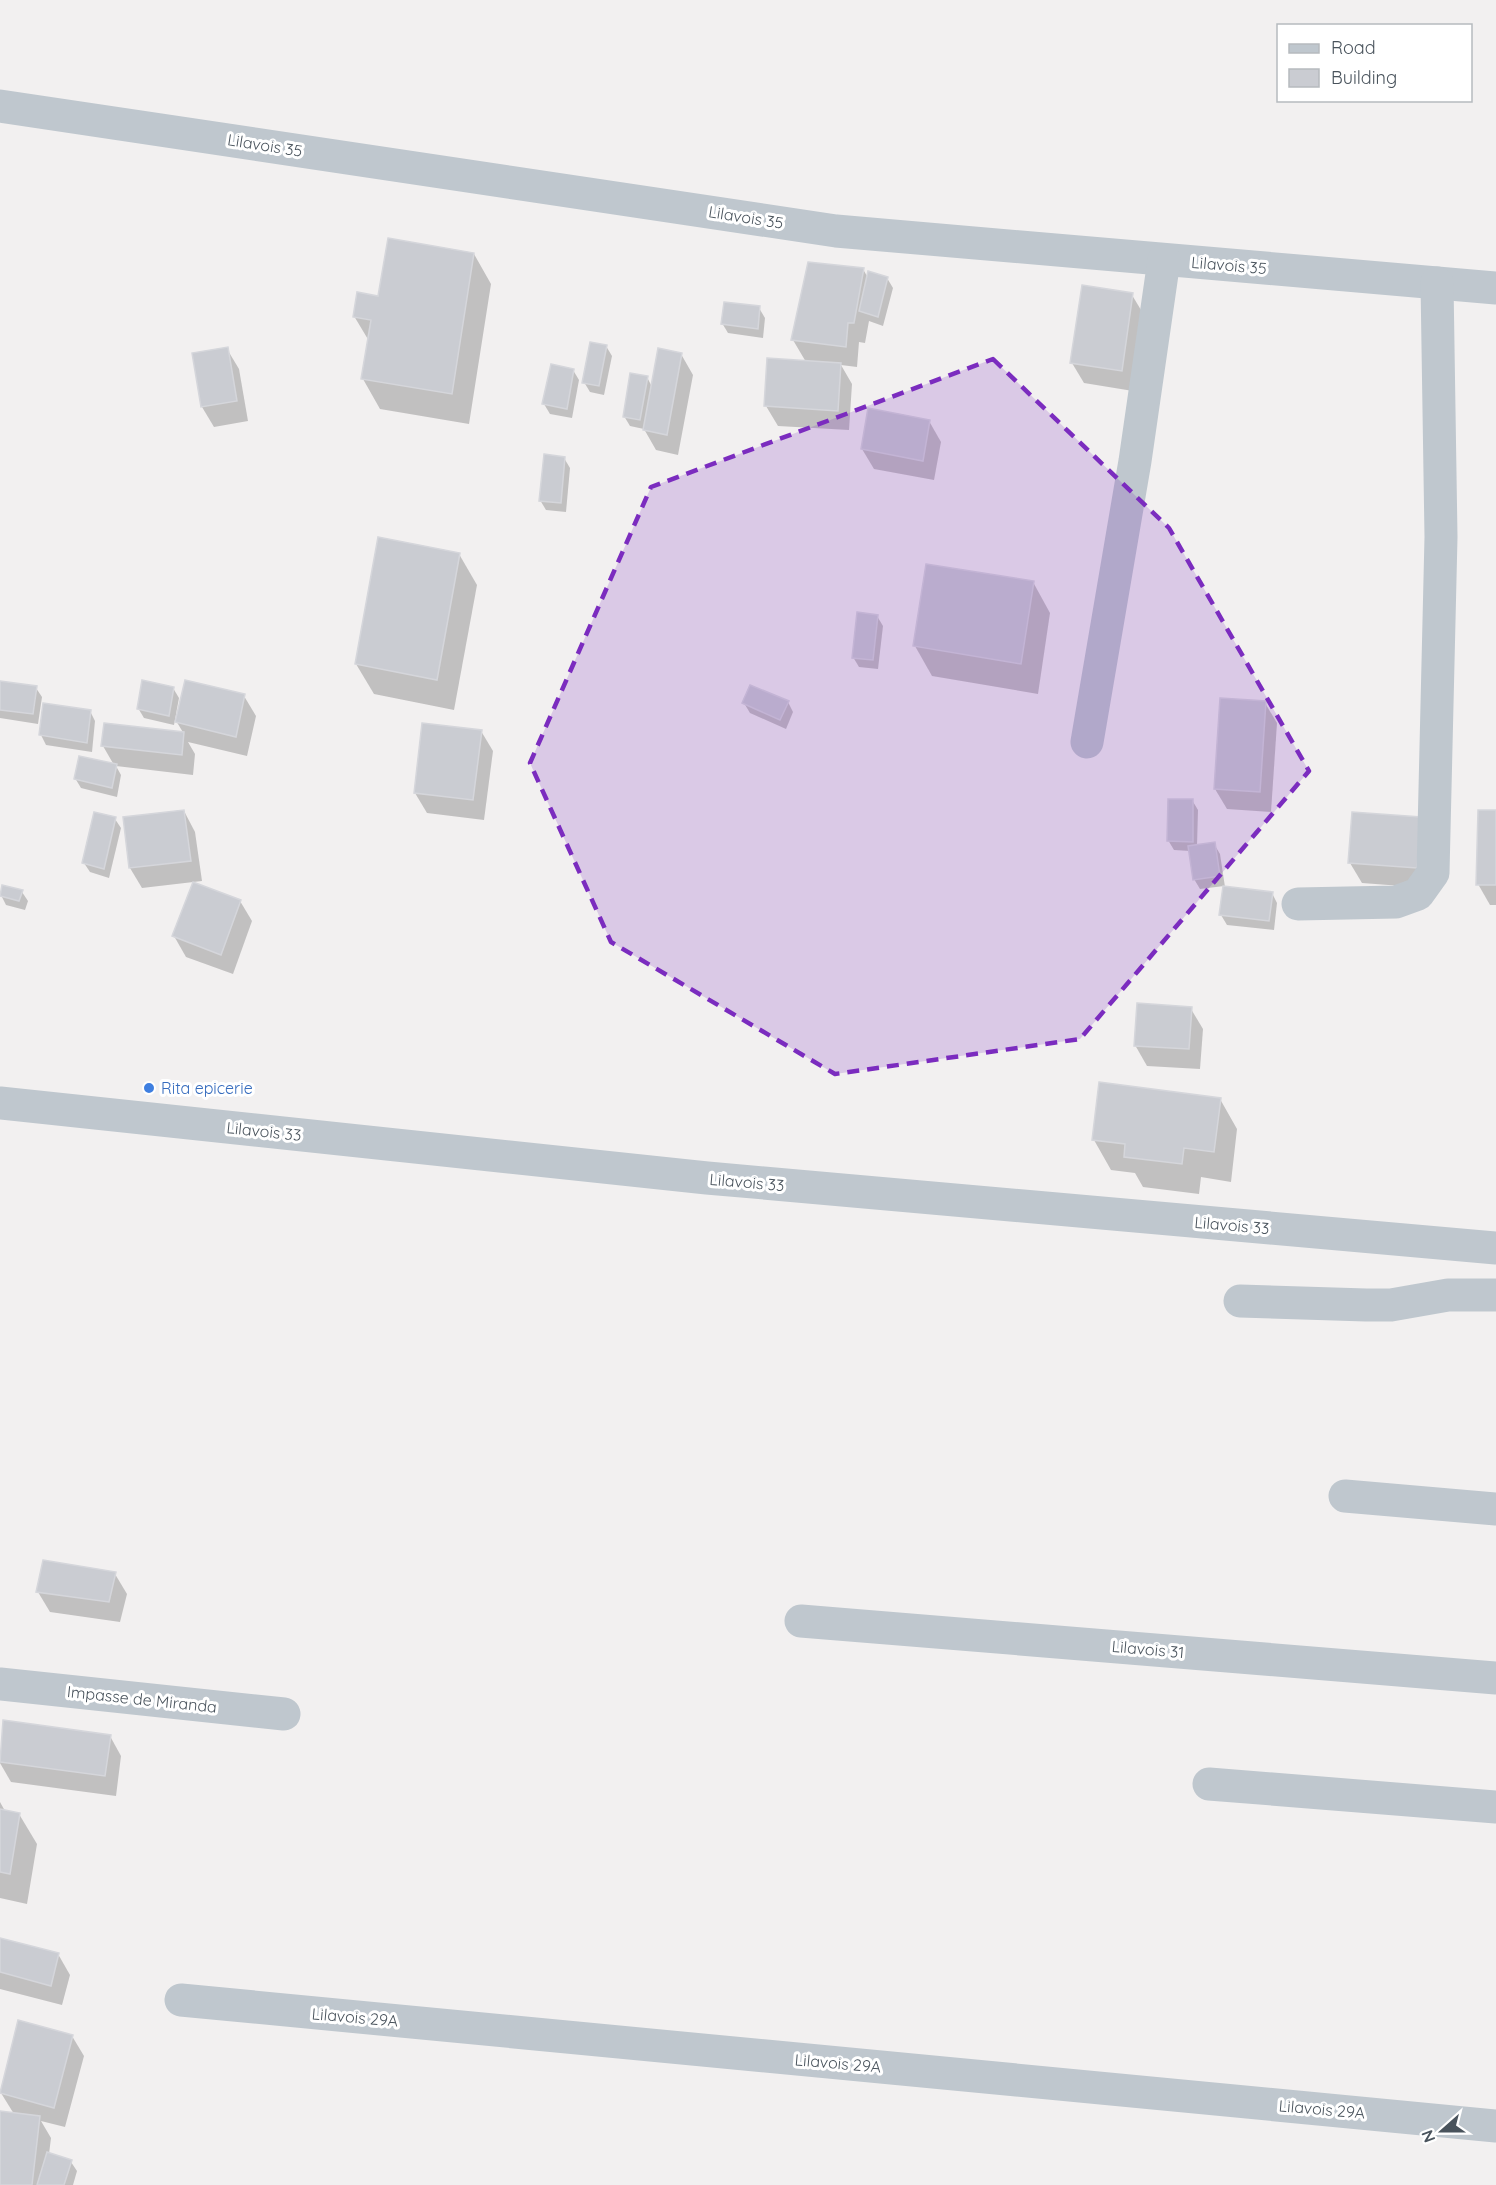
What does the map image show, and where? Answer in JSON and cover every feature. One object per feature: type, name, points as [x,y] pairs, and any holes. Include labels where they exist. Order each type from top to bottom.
[{"type":"street","name":"Lilavois 35","points":[[0,106],[836,231],[1496,288]]},
{"type":"street","points":[[1087,742],[1135,461],[1164,260]]},
{"type":"street","points":[[1298,904],[1396,902],[1418,894],[1434,873],[1441,537],[1437,283]]},
{"type":"street","name":"Lilavois 33","points":[[0,1103],[707,1178],[1496,1248]]},
{"type":"street","points":[[1240,1301],[1391,1305],[1448,1295],[1496,1295]]},
{"type":"street","points":[[1345,1496],[1496,1509]]},
{"type":"street","name":"Lilavois 31","points":[[801,1621],[1496,1678]]},
{"type":"street","name":"Impasse de Miranda","points":[[0,1684],[284,1714]]},
{"type":"street","points":[[1209,1784],[1496,1807]]},
{"type":"street","name":"Lilavois 29A","points":[[181,2000],[1496,2126]]},
{"type":"highlighted area","points":[[993,359],[1169,528],[1309,771],[1080,1039],[835,1074],[611,942],[530,763],[651,487]]},
{"type":"building","points":[[388,238],[474,253],[452,394],[361,379],[371,320],[353,317],[357,292],[378,296]]},
{"type":"building","points":[[808,262],[864,268],[854,323],[848,323],[846,347],[791,340]]},
{"type":"building","points":[[868,271],[888,277],[878,317],[859,311]]},
{"type":"building","points":[[1082,285],[1133,293],[1122,371],[1070,363]]},
{"type":"building","points":[[724,302],[760,306],[758,329],[721,324]]},
{"type":"building","points":[[590,342],[607,345],[599,386],[582,383]]},
{"type":"building","points":[[228,347],[237,401],[201,407],[192,353]]},
{"type":"building","points":[[658,348],[682,353],[667,435],[643,430]]},
{"type":"building","points":[[767,358],[841,363],[838,411],[764,406]]},
{"type":"building","points":[[551,364],[574,369],[567,409],[542,404]]},
{"type":"building","points":[[630,373],[648,376],[640,420],[623,417]]},
{"type":"building","points":[[868,408],[930,420],[923,461],[861,449]]},
{"type":"building","points":[[544,454],[565,457],[561,503],[539,501]]},
{"type":"building","points":[[378,537],[460,553],[437,680],[355,664]]},
{"type":"building","points":[[926,564],[1034,581],[1021,664],[913,646]]},
{"type":"building","points":[[857,612],[878,615],[873,660],[852,658]]},
{"type":"building","points":[[142,680],[174,687],[169,716],[137,709]]},
{"type":"building","points":[[185,680],[245,694],[236,737],[175,722]]},
{"type":"building","points":[[0,681],[37,686],[33,714],[0,710]]},
{"type":"building","points":[[750,685],[789,701],[780,720],[742,703]]},
{"type":"building","points":[[1220,698],[1266,701],[1260,792],[1214,789]]},
{"type":"building","points":[[43,703],[91,710],[87,743],[39,735]]},
{"type":"building","points":[[104,723],[184,732],[182,755],[101,746]]},
{"type":"building","points":[[422,723],[482,730],[473,800],[414,793]]},
{"type":"building","points":[[79,756],[117,764],[112,788],[74,779]]},
{"type":"building","points":[[1168,799],[1193,799],[1193,842],[1167,841]]},
{"type":"building","points":[[184,810],[191,861],[129,868],[123,817]]},
{"type":"building","points":[[1478,810],[1496,810],[1496,885],[1476,885]]},
{"type":"building","points":[[94,812],[116,817],[104,869],[82,863]]},
{"type":"building","points":[[1352,812],[1421,817],[1417,868],[1348,863]]},
{"type":"building","points":[[1215,842],[1220,876],[1193,880],[1188,846]]},
{"type":"building","points":[[193,882],[241,900],[221,955],[172,936]]},
{"type":"building","points":[[2,885],[23,890],[19,901],[0,896]]},
{"type":"building","points":[[1223,886],[1273,892],[1269,921],[1219,915]]},
{"type":"building","points":[[1137,1003],[1192,1007],[1189,1049],[1134,1046]]},
{"type":"building","points":[[1099,1082],[1221,1098],[1214,1152],[1184,1148],[1182,1164],[1124,1157],[1125,1144],[1092,1140]]},
{"type":"building","points":[[43,1560],[116,1572],[109,1602],[36,1592]]},
{"type":"building","points":[[3,1720],[111,1735],[105,1776],[0,1762]]},
{"type":"building","points":[[0,1809],[20,1813],[10,1874],[0,1872]]},
{"type":"building","points":[[0,1938],[59,1953],[51,1986],[0,1972]]},
{"type":"building","points":[[18,2020],[73,2035],[54,2108],[0,2093]]},
{"type":"building","points":[[0,2111],[40,2116],[32,2185],[0,2185]]},
{"type":"building","points":[[47,2152],[72,2160],[64,2185],[37,2185]]},
{"type":"place","name":"Rita epicerie","points":[[149,1088]]}]
